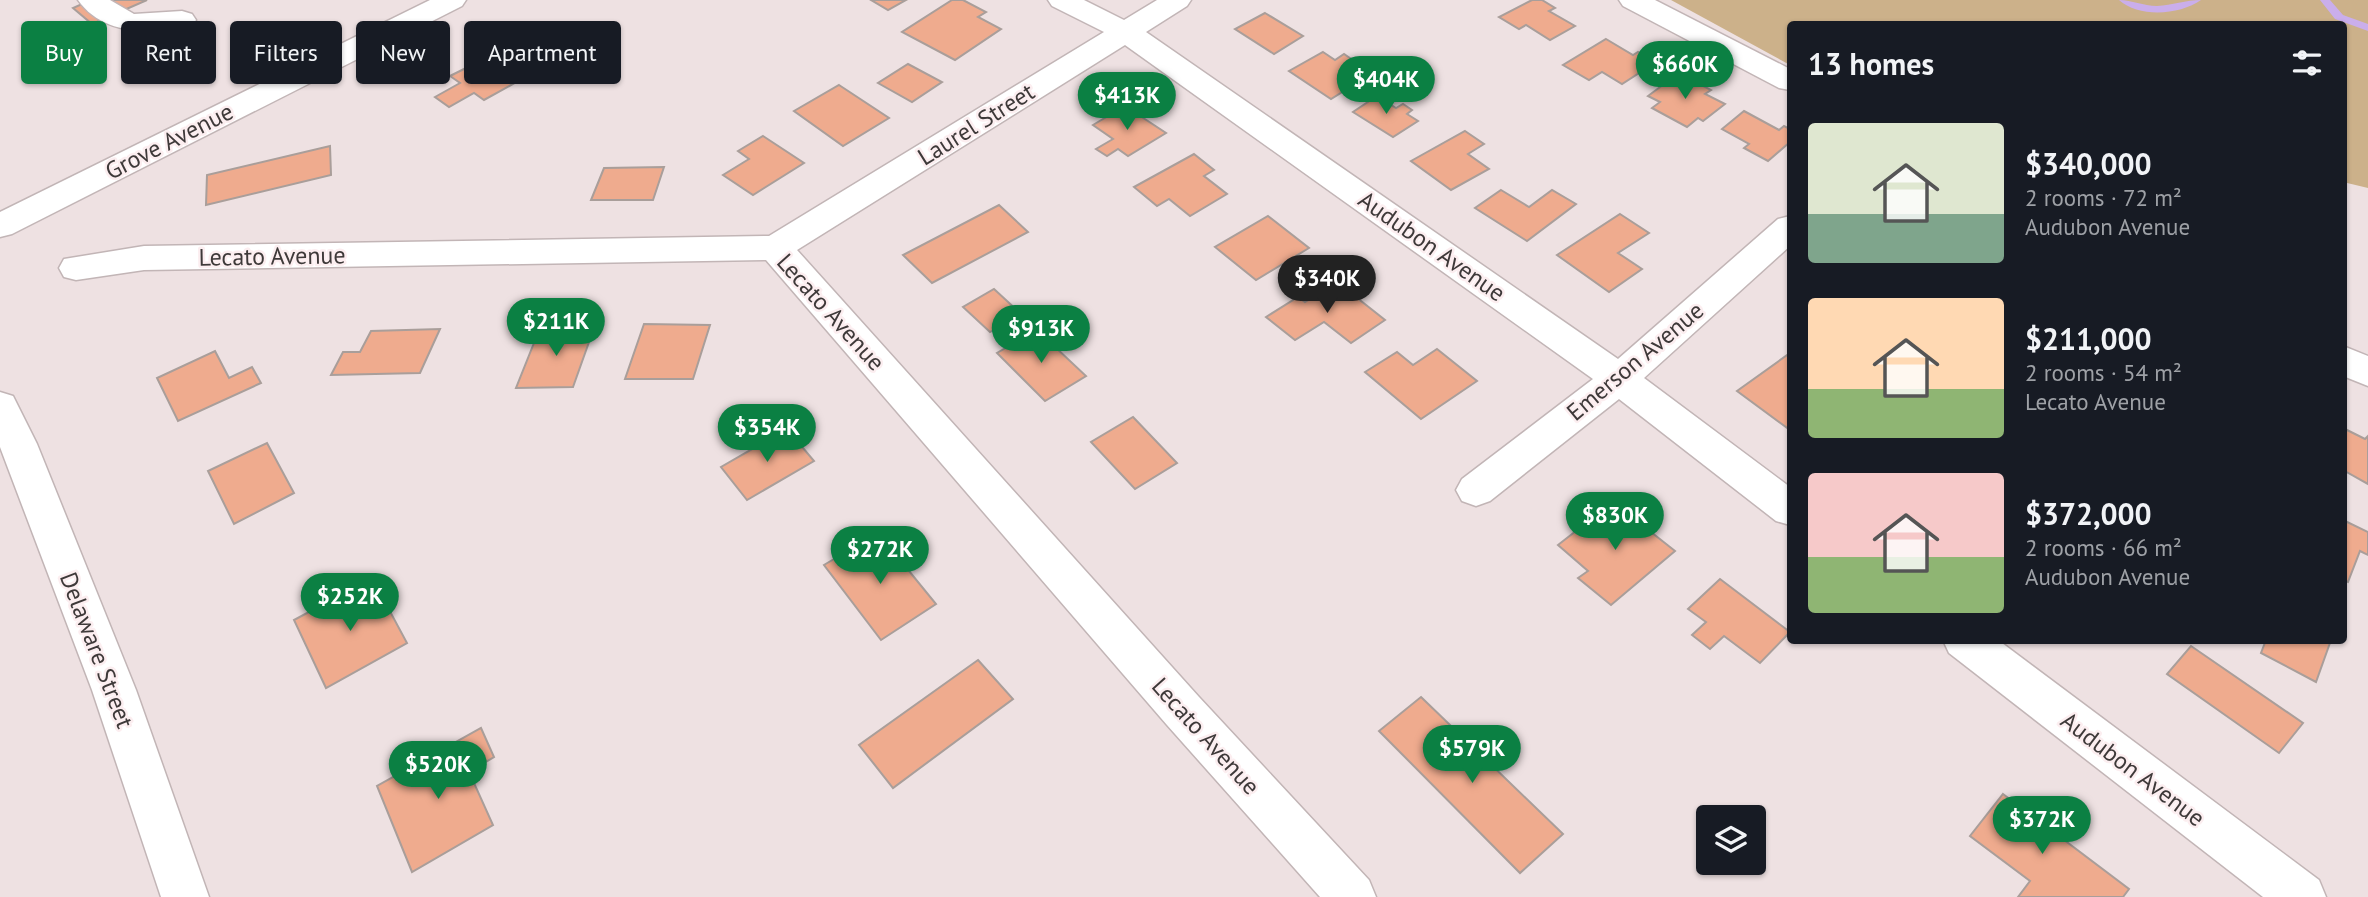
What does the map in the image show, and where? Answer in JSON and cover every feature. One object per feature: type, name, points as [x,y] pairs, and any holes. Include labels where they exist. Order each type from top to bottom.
[{"type":"street","points":[[92,0],[110,16],[143,25],[182,20]]},
{"type":"street","name":"Grove Avenue","points":[[0,226],[452,0]]},
{"type":"street","name":"Audubon Avenue","points":[[1062,0],[1126,32],[1619,379],[1787,507]]},
{"type":"street","name":"Laurel Street","points":[[775,248],[1177,0]]},
{"type":"street","points":[[1633,0],[1787,79]]},
{"type":"street","name":"Emerson Avenue","points":[[1476,490],[1619,379],[1787,230]]},
{"type":"street","name":"Lecato Avenue","points":[[76,268],[144,258],[775,248],[1183,711],[1352,897]]},
{"type":"street","points":[[2347,362],[2368,372]]},
{"type":"street","name":"Delaware Street","points":[[0,405],[18,444],[114,690],[180,895]]},
{"type":"street","name":"Audubon Avenue","points":[[1969,644],[2302,897]]},
{"type":"shaded area","points":[[1671,0],[2368,0],[2368,188],[2347,183],[2347,21],[1787,21],[1787,63]]},
{"type":"building","points":[[91,0],[147,0],[99,21],[88,21],[73,8]]},
{"type":"building","points":[[871,0],[906,0],[888,10]]},
{"type":"building","points":[[952,0],[963,0],[986,12],[978,17],[1001,29],[955,60],[902,32]]},
{"type":"building","points":[[1532,0],[1542,0],[1555,8],[1549,11],[1575,26],[1550,40],[1526,25],[1519,29],[1499,17]]},
{"type":"building","points":[[1265,13],[1303,36],[1274,54],[1235,29]]},
{"type":"building","points":[[1606,39],[1633,55],[1638,52],[1656,62],[1622,84],[1602,72],[1589,80],[1563,65]]},
{"type":"building","points":[[1323,52],[1335,60],[1344,54],[1354,61],[1344,67],[1363,79],[1331,99],[1289,71]]},
{"type":"building","points":[[908,64],[942,82],[912,102],[878,83]]},
{"type":"building","points":[[464,69],[464,84],[513,84],[484,100],[474,93],[449,107],[435,97],[460,83],[450,76]]},
{"type":"building","points":[[1679,73],[1711,90],[1705,94],[1725,104],[1703,121],[1698,118],[1687,127],[1652,108],[1660,102],[1648,96]]},
{"type":"building","points":[[839,85],[889,118],[843,146],[794,111]]},
{"type":"building","points":[[1377,96],[1396,108],[1403,104],[1412,110],[1407,114],[1418,121],[1393,137],[1353,112]]},
{"type":"building","points":[[1125,106],[1166,133],[1128,156],[1118,149],[1107,156],[1096,149],[1113,139],[1093,125]]},
{"type":"building","points":[[1744,111],[1779,130],[1784,126],[1787,128],[1787,145],[1768,161],[1744,148],[1749,144],[1722,129]]},
{"type":"building","points":[[1465,131],[1484,144],[1468,154],[1489,169],[1451,190],[1411,161]]},
{"type":"building","points":[[763,136],[804,163],[753,195],[723,175],[749,159],[738,151]]},
{"type":"building","points":[[330,146],[331,175],[206,205],[207,175]]},
{"type":"building","points":[[1194,154],[1214,170],[1204,176],[1227,194],[1190,216],[1169,199],[1157,206],[1134,187]]},
{"type":"building","points":[[664,167],[653,200],[591,200],[604,168]]},
{"type":"building","points":[[1501,190],[1529,207],[1552,190],[1576,204],[1527,241],[1475,208]]},
{"type":"building","points":[[999,205],[1028,232],[932,283],[903,255]]},
{"type":"building","points":[[1620,214],[1649,233],[1618,253],[1642,269],[1609,292],[1557,255]]},
{"type":"building","points":[[1268,216],[1309,248],[1256,280],[1215,247]]},
{"type":"building","points":[[1337,282],[1385,320],[1351,343],[1324,322],[1295,340],[1266,317],[1298,297],[1305,302]]},
{"type":"building","points":[[994,289],[1021,314],[990,332],[963,307]]},
{"type":"building","points":[[644,324],[710,325],[693,379],[625,379]]},
{"type":"building","points":[[540,328],[594,328],[573,387],[516,388]]},
{"type":"building","points":[[440,329],[420,373],[331,375],[343,352],[360,352],[371,331]]},
{"type":"building","points":[[1037,330],[1086,376],[1045,401],[997,353]]},
{"type":"building","points":[[1437,349],[1477,381],[1421,419],[1365,372],[1397,352],[1413,365]]},
{"type":"building","points":[[215,351],[229,378],[252,367],[261,383],[178,421],[157,378]]},
{"type":"building","points":[[1787,355],[1787,428],[1737,391]]},
{"type":"building","points":[[1133,417],[1177,463],[1135,489],[1091,442]]},
{"type":"building","points":[[787,429],[814,461],[747,500],[721,467]]},
{"type":"building","points":[[2347,430],[2365,439],[2368,436],[2368,484],[2347,472]]},
{"type":"building","points":[[267,443],[294,493],[234,524],[208,471]]},
{"type":"building","points":[[1613,502],[1675,551],[1611,605],[1578,578],[1588,571],[1558,545]]},
{"type":"building","points":[[2347,522],[2368,532],[2368,555],[2360,551],[2348,582]]},
{"type":"building","points":[[878,533],[936,604],[881,640],[824,565]]},
{"type":"building","points":[[372,578],[407,643],[326,688],[294,620]]},
{"type":"building","points":[[1720,579],[1787,630],[1787,635],[1760,663],[1724,636],[1710,649],[1692,635],[1706,622],[1688,609]]},
{"type":"building","points":[[2264,644],[2330,644],[2316,682],[2261,653]]},
{"type":"building","points":[[2191,646],[2303,723],[2279,753],[2167,674]]},
{"type":"building","points":[[978,660],[1013,699],[893,788],[859,745]]},
{"type":"building","points":[[1421,697],[1563,834],[1520,873],[1379,731]]},
{"type":"building","points":[[481,728],[494,757],[469,772],[493,825],[412,872],[377,786]]},
{"type":"building","points":[[2003,794],[2129,889],[2123,897],[2018,897],[2030,881],[1970,836]]},
{"type":"waterway","points":[[2124,0],[2150,9],[2177,6],[2196,0]]},
{"type":"waterway","points":[[2325,0],[2339,17],[2368,28]]}]
